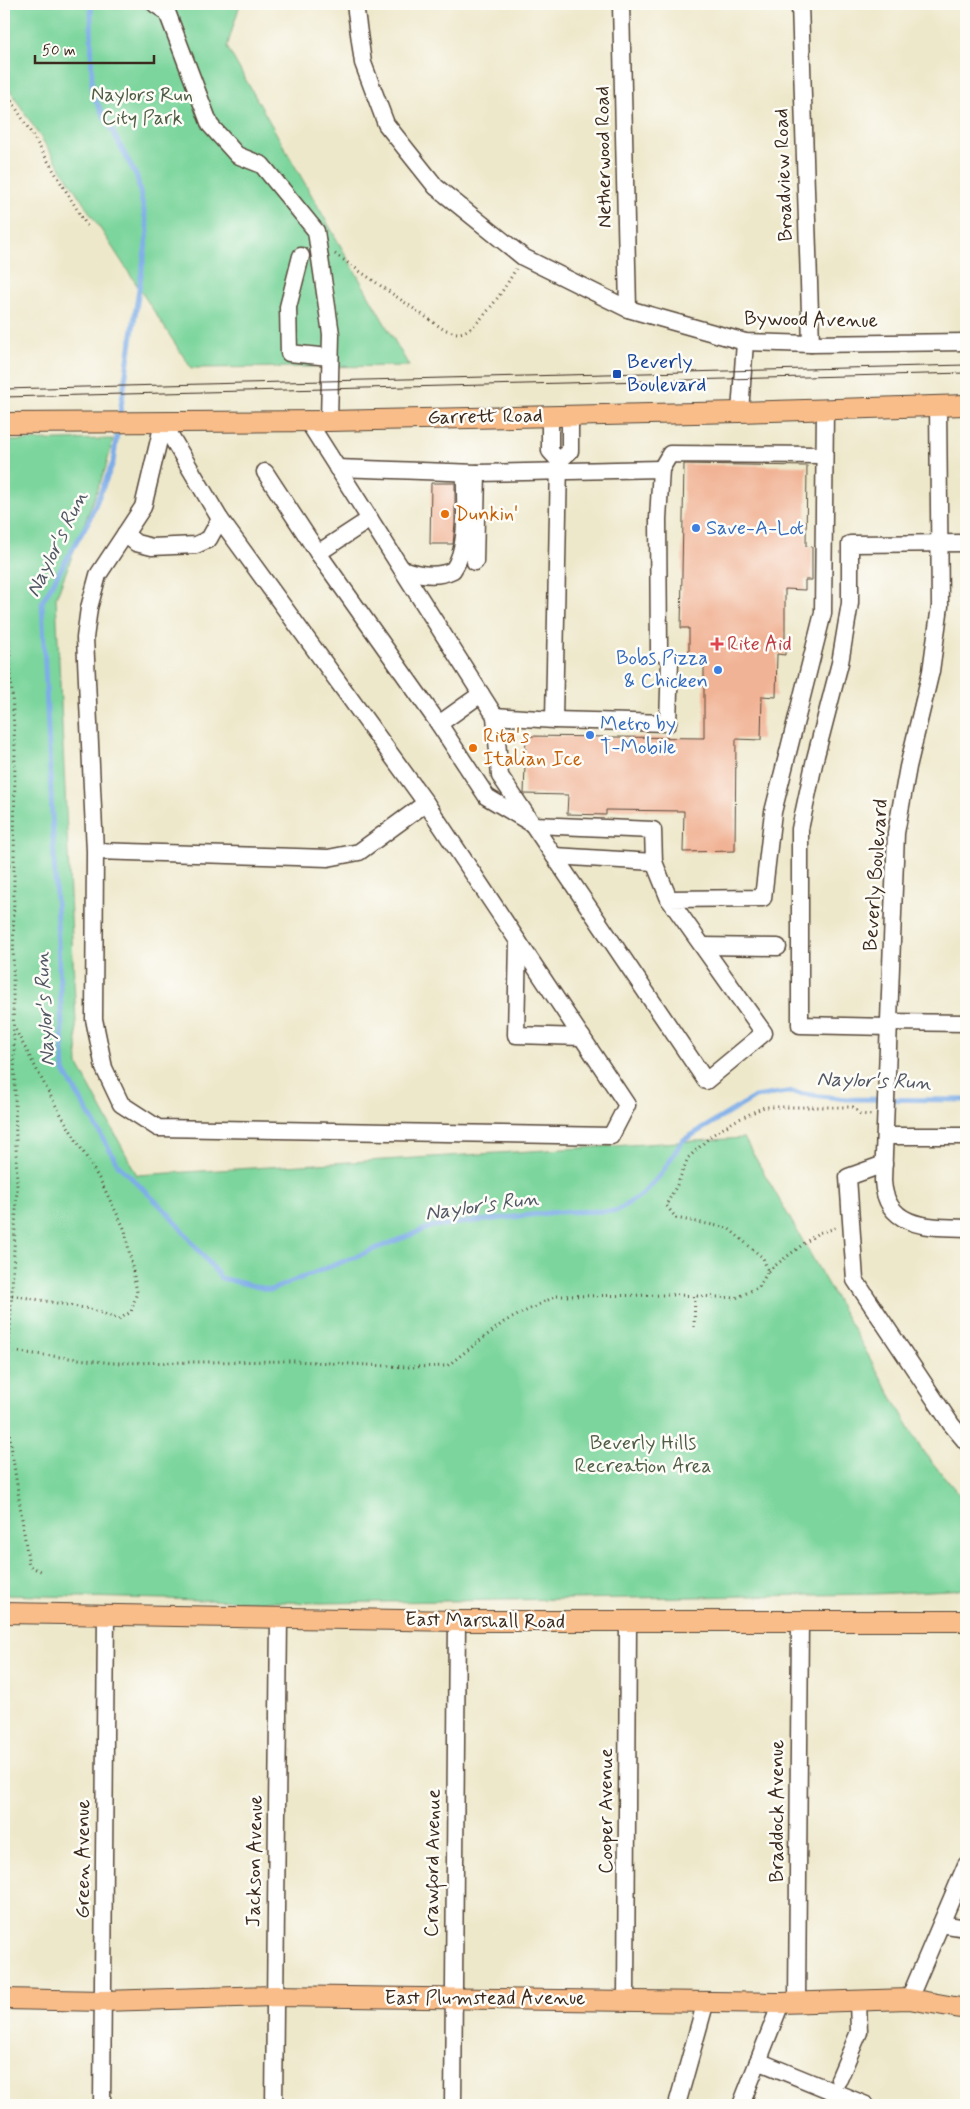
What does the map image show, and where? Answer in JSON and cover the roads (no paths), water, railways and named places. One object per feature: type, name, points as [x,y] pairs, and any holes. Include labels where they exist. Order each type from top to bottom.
[{"type":"main road","name":"Garrett Road","points":[[4,423],[329,421],[740,412],[966,404]]},
{"type":"main road","name":"East Marshall Road","points":[[4,1613],[457,1621],[966,1621]]},
{"type":"main road","name":"East Plumstead Avenue","points":[[4,2000],[103,2001],[274,1996],[789,2002],[909,1999],[966,2009]]},
{"type":"street","points":[[355,4],[363,63],[386,124],[436,187],[523,257],[628,310]]},
{"type":"street","name":"Netherwood Road","points":[[622,4],[628,310]]},
{"type":"street","name":"Broadview Road","points":[[800,4],[811,344]]},
{"type":"street","points":[[164,6],[210,125],[237,155],[262,165],[316,231],[331,334],[329,421]]},
{"type":"street","points":[[301,256],[288,307],[289,354],[330,357]]},
{"type":"street","name":"Bywood Avenue","points":[[628,310],[745,342],[811,344],[966,342]]},
{"type":"street","points":[[740,412],[745,342]]},
{"type":"street","name":"Beverly Boulevard","points":[[938,405],[940,606],[931,671],[908,767],[896,832],[884,1194],[888,1205],[912,1224],[929,1227],[966,1228]]},
{"type":"street","points":[[670,899],[763,898],[772,812],[823,613],[824,409]]},
{"type":"street","points":[[550,416],[550,450],[559,467],[554,720]]},
{"type":"street","points":[[559,467],[570,451],[570,416]]},
{"type":"street","points":[[265,472],[318,553],[439,724],[487,797],[534,825],[653,830],[654,862],[670,899],[764,1033],[706,1081],[534,825],[500,776],[495,716],[307,420]]},
{"type":"street","points":[[163,423],[220,519],[426,803],[627,1104],[611,1136],[158,1128],[121,1104],[104,1068],[94,1019],[95,851],[85,638],[89,608],[98,575],[143,507],[163,423]]},
{"type":"street","points":[[495,716],[554,720],[668,723],[670,660],[659,650],[658,519],[661,469],[670,454],[824,455]]},
{"type":"street","points":[[337,468],[471,473],[559,467],[661,469]]},
{"type":"street","points":[[471,473],[475,562]]},
{"type":"street","points":[[402,569],[415,574],[436,575],[453,570],[458,563],[463,543],[471,473]]},
{"type":"street","points":[[125,534],[136,543],[152,547],[196,545],[209,539],[220,519]]},
{"type":"street","points":[[318,553],[370,519]]},
{"type":"street","points":[[966,543],[850,544],[850,603],[840,663],[815,759],[800,829],[800,1024],[966,1023]]},
{"type":"street","points":[[439,724],[462,710],[481,694]]},
{"type":"street","points":[[95,851],[328,858],[359,852],[426,803]]},
{"type":"street","points":[[554,856],[654,862]]},
{"type":"street","points":[[518,941],[516,1035],[582,1037]]},
{"type":"street","points":[[703,946],[778,947]]},
{"type":"street","points":[[885,1136],[966,1136]]},
{"type":"street","points":[[884,1164],[848,1177],[855,1280],[951,1424],[966,1442]]},
{"type":"street","name":"Green Avenue","points":[[102,2105],[106,1614]]},
{"type":"street","name":"Jackson Avenue","points":[[274,2105],[279,1618]]},
{"type":"street","name":"Crawford Avenue","points":[[453,2105],[452,1999],[457,1621]]},
{"type":"street","name":"Braddock Avenue","points":[[789,2002],[800,1621]]},
{"type":"street","name":"Cooper Avenue","points":[[626,1999],[628,1622]]},
{"type":"street","points":[[909,1999],[966,1865]]},
{"type":"street","points":[[941,1924],[966,1928]]},
{"type":"street","points":[[839,2079],[859,2032],[858,2000]]},
{"type":"street","points":[[678,2101],[706,2001]]},
{"type":"street","points":[[741,2105],[758,2061],[789,2002]]},
{"type":"street","points":[[758,2061],[866,2105]]},
{"type":"waterway","name":"Naylor's Run","points":[[91,4],[92,94],[137,177],[148,231],[119,419]]},
{"type":"waterway","name":"Naylor's Run","points":[[118,427],[113,463],[88,522],[42,602],[64,1071],[119,1166],[169,1214],[221,1278],[271,1290],[433,1226],[557,1212],[616,1211],[643,1194],[662,1173],[682,1141],[755,1097],[787,1092],[846,1099],[966,1100]]},
{"type":"tram line","points":[[4,389],[966,365]]},
{"type":"tram line","points":[[4,397],[966,373]]},
{"type":"place","name":"Beverly Boulevard","points":[[617,374]]},
{"type":"place","name":"Dunkin'","points":[[445,514]]},
{"type":"place","name":"Save-A-Lot","points":[[696,528]]},
{"type":"place","name":"Rite Aid","points":[[717,644]]},
{"type":"place","name":"Bobs Pizza & Chicken","points":[[718,670]]},
{"type":"place","name":"Metro by T-Mobile","points":[[590,735]]},
{"type":"place","name":"Rita's Italian Ice","points":[[473,748]]},
{"type":"park label","name":"Naylors Run City Park","points":[[142,106]]},
{"type":"park label","name":"Beverly Hills Recreation Area","points":[[643,1454]]}]
